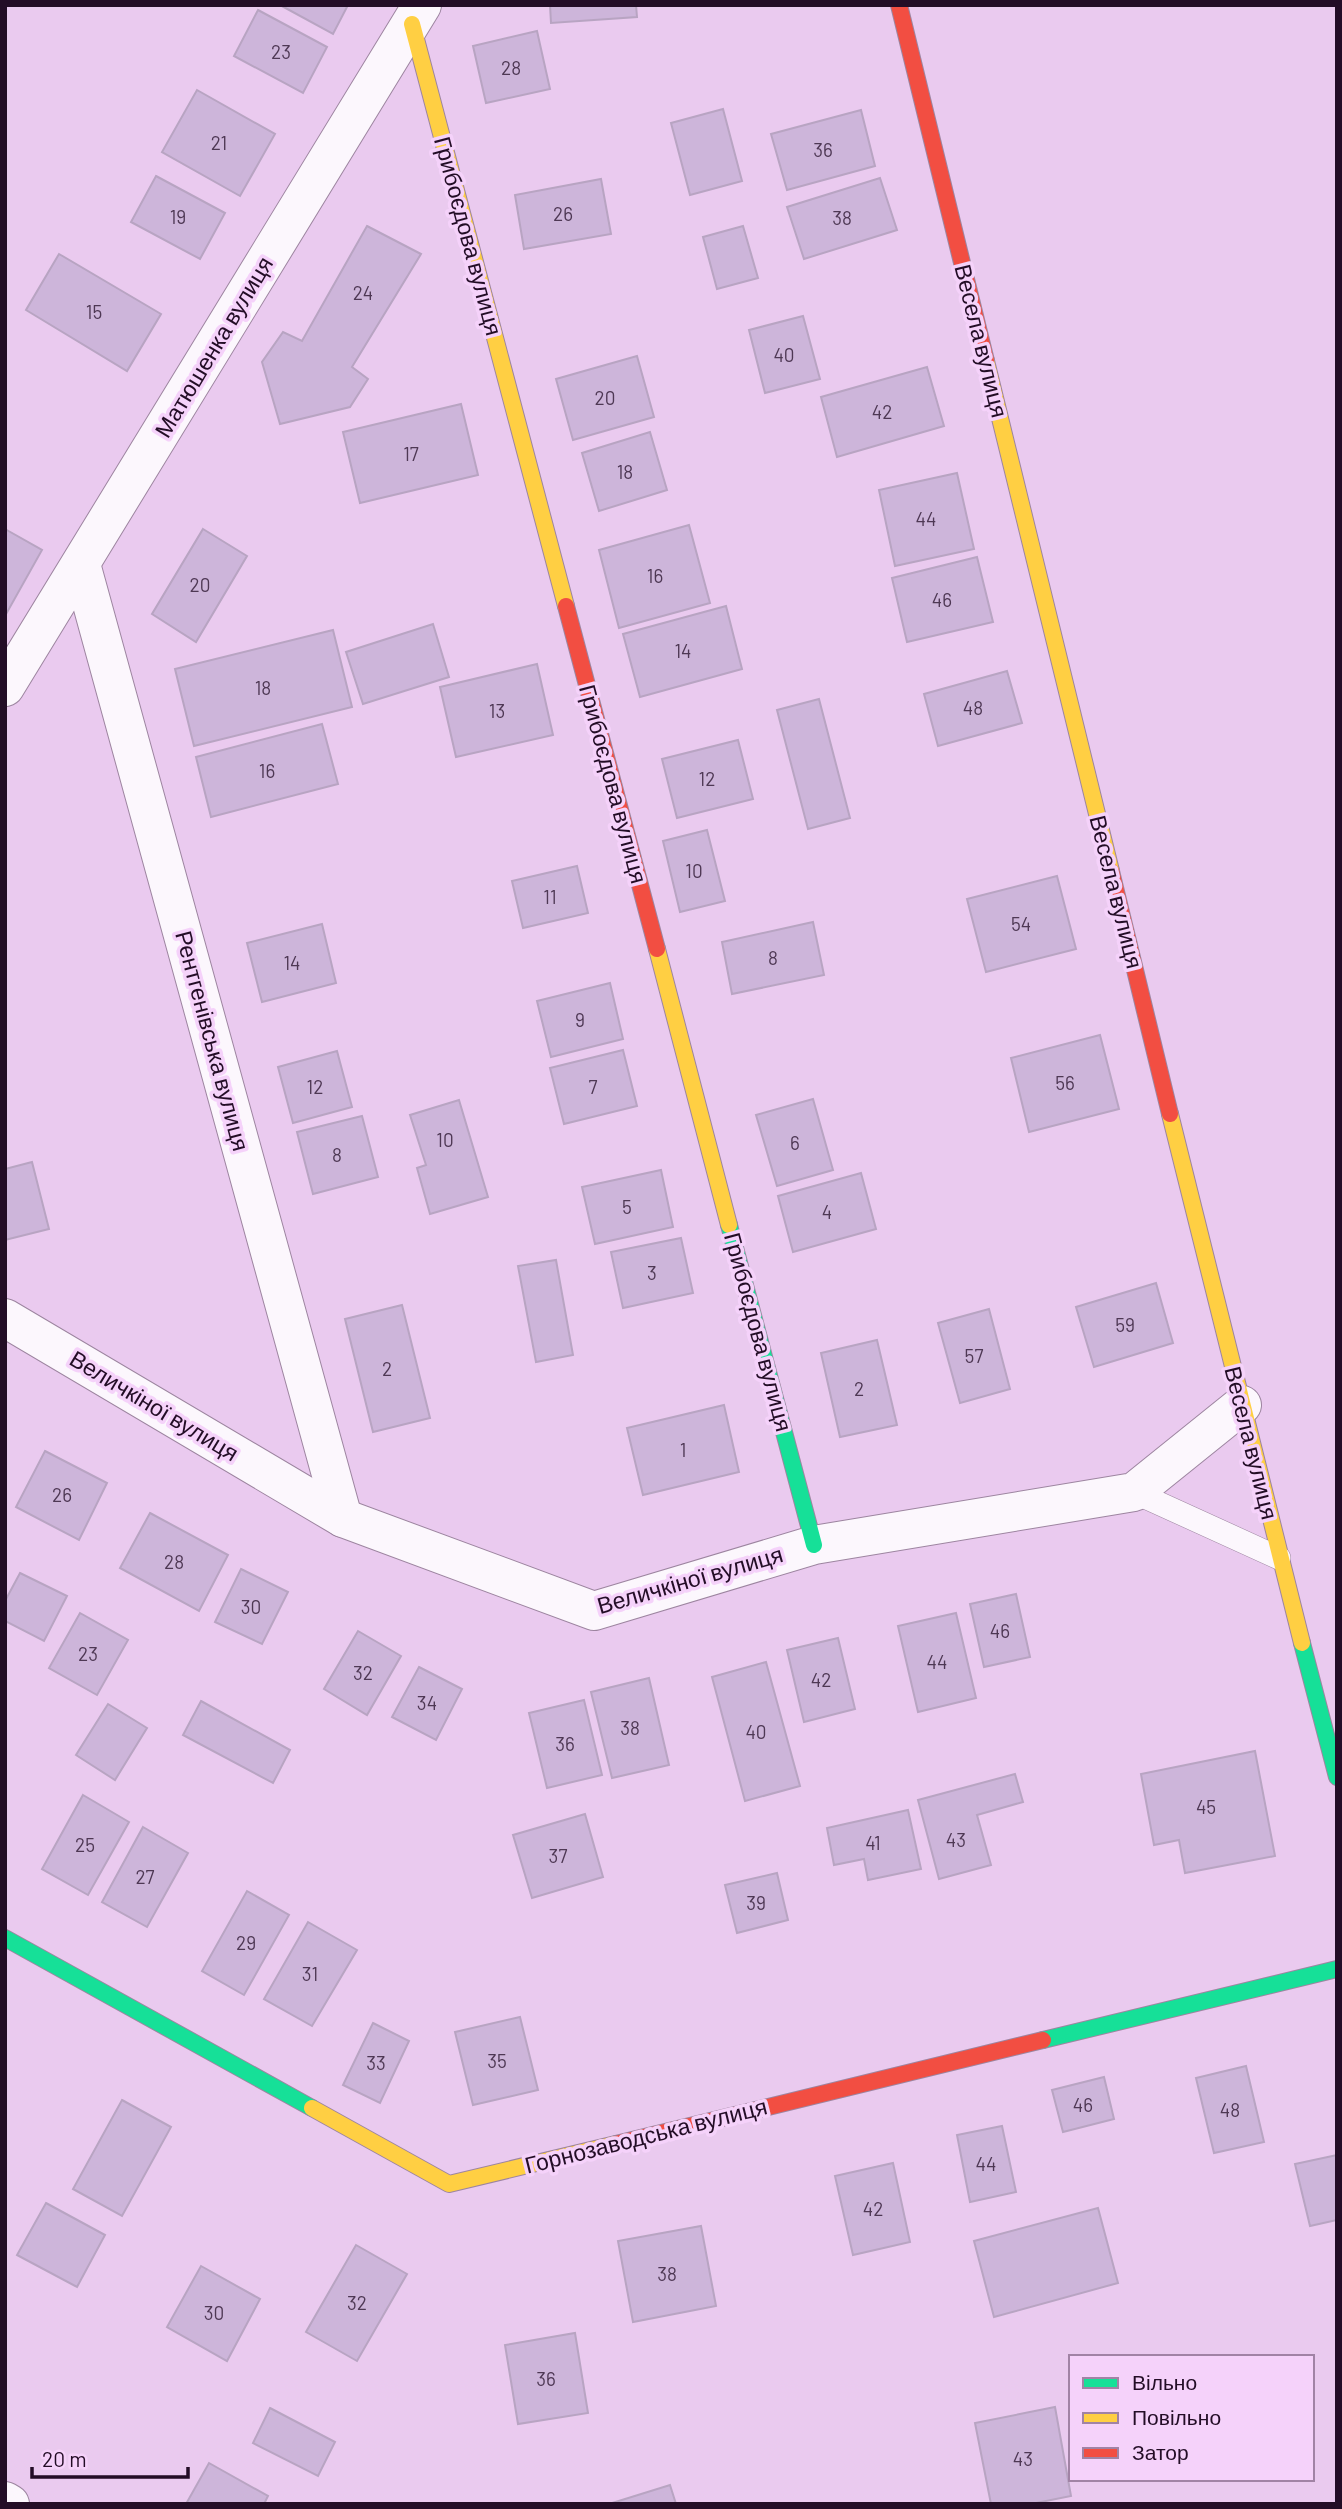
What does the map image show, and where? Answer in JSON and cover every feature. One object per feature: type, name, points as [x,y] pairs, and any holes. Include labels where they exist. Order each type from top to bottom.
[{"type":"street","name":"Весела вулиця","points":[[899,5],[1279,1558],[1337,1777]]},
{"type":"street","name":"Матюшенка вулиця","points":[[5,687],[417,14]]},
{"type":"street","name":"Грибоєдова вулиця","points":[[417,14],[814,1545]]},
{"type":"street","name":"Рентгенівська вулиця","points":[[82,564],[343,1518]]},
{"type":"street","name":"Величкіної вулиця","points":[[5,1318],[343,1518],[594,1611],[814,1545],[1134,1492],[1242,1405]]},
{"type":"street","name":"Горнозаводська вулиця","points":[[5,1938],[449,2184],[1337,1969]]},
{"type":"street","points":[[5,2501],[10,2504]]},
{"type":"lane","points":[[1134,1492],[1279,1558]]},
{"type":"building","points":[[280,5],[348,5],[333,34]]},
{"type":"building","points":[[550,5],[636,5],[637,17],[551,23]]},
{"type":"building","points":[[258,10],[327,47],[303,93],[234,56]]},
{"type":"building","points":[[537,31],[550,89],[486,103],[473,46]]},
{"type":"building","points":[[197,90],[275,134],[240,196],[162,152]]},
{"type":"building","points":[[723,109],[742,181],[690,195],[671,123]]},
{"type":"building","points":[[861,110],[875,166],[787,190],[771,134]]},
{"type":"building","points":[[156,176],[225,213],[200,259],[131,222]]},
{"type":"building","points":[[880,178],[897,230],[804,259],[787,207]]},
{"type":"building","points":[[601,179],[611,234],[524,249],[515,195]]},
{"type":"building","points":[[367,226],[421,254],[352,367],[368,379],[350,407],[280,424],[262,362],[283,332],[302,341]]},
{"type":"building","points":[[743,226],[758,278],[717,289],[703,237]]},
{"type":"building","points":[[59,254],[161,314],[127,371],[26,310]]},
{"type":"building","points":[[803,316],[820,379],[765,393],[749,330]]},
{"type":"building","points":[[637,356],[654,417],[573,440],[556,379]]},
{"type":"building","points":[[927,367],[944,426],[837,457],[821,397]]},
{"type":"building","points":[[461,404],[478,475],[360,503],[343,432]]},
{"type":"building","points":[[650,432],[667,490],[599,511],[582,453]]},
{"type":"building","points":[[957,473],[974,549],[895,566],[879,490]]},
{"type":"building","points":[[689,525],[710,603],[619,628],[599,550]]},
{"type":"building","points":[[5,529],[42,550],[5,616]]},
{"type":"building","points":[[203,529],[247,556],[196,642],[152,614]]},
{"type":"building","points":[[977,557],[993,622],[907,642],[892,578]]},
{"type":"building","points":[[726,606],[742,669],[640,697],[623,634]]},
{"type":"building","points":[[433,624],[449,677],[363,704],[346,652]]},
{"type":"building","points":[[333,630],[352,707],[194,746],[175,669]]},
{"type":"building","points":[[537,664],[553,735],[456,757],[440,687]]},
{"type":"building","points":[[1007,671],[1022,723],[938,746],[924,694]]},
{"type":"building","points":[[819,699],[850,818],[808,829],[777,710]]},
{"type":"building","points":[[322,724],[338,784],[211,817],[196,757]]},
{"type":"building","points":[[738,740],[753,799],[677,818],[662,759]]},
{"type":"building","points":[[707,830],[725,901],[680,912],[663,841]]},
{"type":"building","points":[[577,866],[588,913],[523,928],[512,881]]},
{"type":"building","points":[[1057,876],[1076,949],[986,972],[967,899]]},
{"type":"building","points":[[813,922],[824,975],[732,994],[722,942]]},
{"type":"building","points":[[322,924],[336,983],[262,1002],[247,943]]},
{"type":"building","points":[[610,983],[623,1039],[551,1057],[537,1001]]},
{"type":"building","points":[[1100,1035],[1119,1109],[1029,1132],[1011,1058]]},
{"type":"building","points":[[623,1050],[637,1106],[564,1124],[550,1068]]},
{"type":"building","points":[[337,1051],[352,1107],[293,1123],[278,1067]]},
{"type":"building","points":[[813,1099],[833,1170],[777,1186],[756,1115]]},
{"type":"building","points":[[459,1100],[488,1197],[430,1214],[417,1168],[426,1165],[410,1115]]},
{"type":"building","points":[[362,1116],[378,1177],[313,1194],[297,1132]]},
{"type":"building","points":[[32,1162],[49,1229],[5,1240],[5,1169]]},
{"type":"building","points":[[661,1170],[673,1227],[595,1244],[582,1187]]},
{"type":"building","points":[[861,1173],[876,1229],[793,1252],[778,1196]]},
{"type":"building","points":[[681,1238],[693,1293],[623,1308],[611,1252]]},
{"type":"building","points":[[556,1260],[573,1355],[536,1362],[518,1266]]},
{"type":"building","points":[[1156,1283],[1173,1343],[1094,1367],[1076,1307]]},
{"type":"building","points":[[402,1305],[430,1418],[373,1432],[345,1319]]},
{"type":"building","points":[[989,1309],[1010,1389],[960,1403],[938,1323]]},
{"type":"building","points":[[877,1340],[897,1425],[840,1437],[821,1353]]},
{"type":"building","points":[[724,1405],[739,1472],[643,1495],[627,1428]]},
{"type":"building","points":[[45,1451],[107,1483],[79,1540],[16,1507]]},
{"type":"building","points":[[150,1513],[228,1555],[199,1611],[120,1568]]},
{"type":"building","points":[[241,1569],[288,1592],[262,1644],[215,1622]]},
{"type":"building","points":[[20,1573],[67,1596],[44,1641],[5,1621],[5,1601]]},
{"type":"building","points":[[1016,1594],[1030,1657],[984,1667],[970,1604]]},
{"type":"building","points":[[80,1613],[128,1640],[97,1695],[49,1668]]},
{"type":"building","points":[[956,1613],[976,1698],[918,1712],[898,1626]]},
{"type":"building","points":[[358,1631],[401,1656],[367,1715],[324,1689]]},
{"type":"building","points":[[838,1638],[855,1709],[804,1722],[787,1650]]},
{"type":"building","points":[[766,1662],[800,1786],[745,1801],[712,1677]]},
{"type":"building","points":[[419,1667],[462,1689],[436,1740],[392,1717]]},
{"type":"building","points":[[649,1678],[669,1765],[612,1778],[591,1692]]},
{"type":"building","points":[[584,1700],[602,1775],[547,1788],[529,1713]]},
{"type":"building","points":[[201,1701],[290,1750],[273,1783],[183,1735]]},
{"type":"building","points":[[108,1704],[147,1728],[115,1780],[76,1755]]},
{"type":"building","points":[[1255,1751],[1275,1856],[1185,1873],[1179,1840],[1154,1845],[1141,1774]]},
{"type":"building","points":[[1015,1774],[1023,1802],[977,1815],[991,1865],[939,1879],[918,1800]]},
{"type":"building","points":[[83,1795],[129,1822],[88,1895],[42,1869]]},
{"type":"building","points":[[908,1810],[921,1869],[868,1880],[864,1859],[834,1865],[827,1828]]},
{"type":"building","points":[[585,1814],[603,1877],[532,1898],[513,1835]]},
{"type":"building","points":[[143,1827],[188,1853],[147,1927],[102,1902]]},
{"type":"building","points":[[777,1873],[788,1920],[737,1933],[725,1885]]},
{"type":"building","points":[[247,1891],[289,1915],[244,1995],[202,1971]]},
{"type":"building","points":[[308,1922],[357,1950],[312,2026],[264,1999]]},
{"type":"building","points":[[520,2017],[538,2090],[473,2105],[455,2032]]},
{"type":"building","points":[[373,2023],[409,2041],[380,2103],[343,2085]]},
{"type":"building","points":[[1246,2066],[1264,2142],[1214,2153],[1196,2078]]},
{"type":"building","points":[[1104,2077],[1114,2119],[1063,2132],[1052,2090]]},
{"type":"building","points":[[122,2100],[171,2127],[122,2216],[73,2189]]},
{"type":"building","points":[[1002,2126],[1016,2192],[970,2202],[957,2135]]},
{"type":"building","points":[[1337,2155],[1337,2220],[1310,2226],[1295,2164]]},
{"type":"building","points":[[893,2163],[910,2242],[853,2255],[835,2176]]},
{"type":"building","points":[[46,2203],[105,2235],[77,2287],[17,2255]]},
{"type":"building","points":[[1098,2208],[1118,2283],[994,2317],[974,2241]]},
{"type":"building","points":[[701,2226],[716,2306],[633,2322],[618,2241]]},
{"type":"building","points":[[356,2245],[407,2274],[357,2361],[306,2332]]},
{"type":"building","points":[[201,2266],[260,2299],[227,2361],[167,2327]]},
{"type":"building","points":[[575,2333],[588,2413],[518,2424],[505,2345]]},
{"type":"building","points":[[1055,2407],[1071,2496],[1031,2504],[991,2504],[975,2423]]},
{"type":"building","points":[[270,2408],[335,2442],[318,2476],[253,2443]]},
{"type":"building","points":[[209,2463],[268,2496],[264,2504],[186,2504]]},
{"type":"building","points":[[670,2485],[676,2504],[609,2504]]},
{"type":"traffic: fast","points":[[729,1225],[814,1545]]},
{"type":"traffic: fast","points":[[1302,1643],[1337,1777]]},
{"type":"traffic: fast","points":[[5,1938],[312,2108]]},
{"type":"traffic: fast","points":[[1043,2040],[1337,1969]]},
{"type":"traffic: slow","points":[[412,24],[566,606]]},
{"type":"traffic: slow","points":[[986,361],[1111,871]]},
{"type":"traffic: slow","points":[[657,949],[729,1225]]},
{"type":"traffic: slow","points":[[1170,1114],[1302,1643]]},
{"type":"traffic: slow","points":[[312,2108],[449,2184],[616,2144]]},
{"type":"traffic: jam","points":[[899,5],[986,361]]},
{"type":"traffic: jam","points":[[566,606],[657,949]]},
{"type":"traffic: jam","points":[[1111,871],[1170,1114]]},
{"type":"traffic: jam","points":[[616,2144],[1043,2040]]}]
